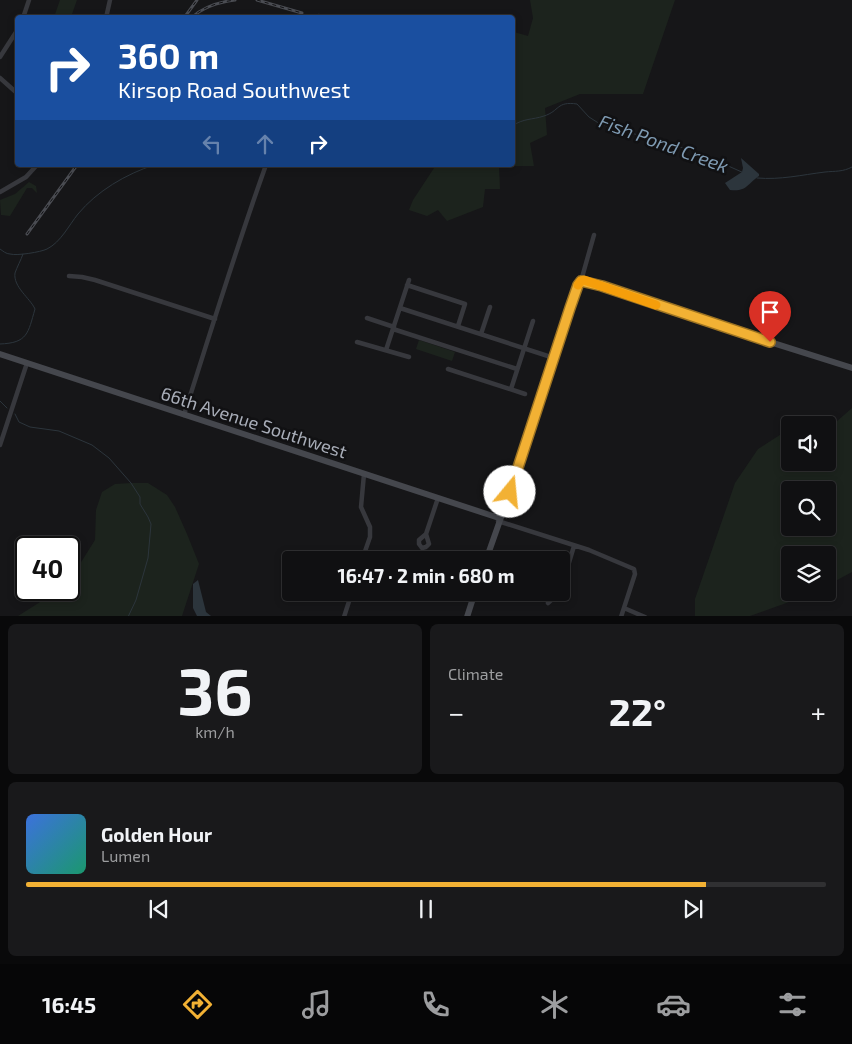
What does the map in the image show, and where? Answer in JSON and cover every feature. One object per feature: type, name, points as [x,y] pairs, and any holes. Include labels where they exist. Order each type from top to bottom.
[{"type":"street","points":[[24,15],[29,0]]},
{"type":"street","points":[[107,15],[110,0]]},
{"type":"street","points":[[0,57],[15,34]]},
{"type":"street","points":[[0,78],[15,91]]},
{"type":"street","points":[[0,192],[26,177],[35,167]]},
{"type":"street","points":[[184,415],[224,287],[265,167]]},
{"type":"street","points":[[489,551],[578,285],[581,281],[594,235]]},
{"type":"street","points":[[69,276],[79,276],[95,280],[215,319]]},
{"type":"street","points":[[386,350],[409,280]]},
{"type":"street","points":[[581,281],[602,286],[694,318],[852,368]]},
{"type":"street","points":[[407,285],[465,304],[458,326]]},
{"type":"street","points":[[481,334],[490,307]]},
{"type":"street","points":[[400,308],[554,358]]},
{"type":"street","points":[[367,318],[517,369]]},
{"type":"street","points":[[511,389],[533,322]]},
{"type":"street","points":[[357,342],[408,356]]},
{"type":"street","name":"66th Avenue Southwest","points":[[0,354],[438,498],[589,550],[635,570],[636,574],[624,608]]},
{"type":"street","points":[[0,444],[27,363]]},
{"type":"street","points":[[448,369],[525,394]]},
{"type":"street","points":[[364,474],[361,507],[370,527],[370,537],[365,551]]},
{"type":"street","points":[[426,534],[438,498]]},
{"type":"street","points":[[570,559],[574,546]]},
{"type":"street","points":[[344,616],[348,601]]},
{"type":"street","points":[[467,616],[472,601]]},
{"type":"street","points":[[621,616],[624,608],[646,616]]},
{"type":"shaded area","points":[[60,0],[77,0],[72,15],[55,15]]},
{"type":"shaded area","points":[[530,0],[675,0],[643,94],[580,94],[545,108],[547,135],[530,143],[534,166],[515,166],[515,32],[528,36],[533,18]]},
{"type":"shaded area","points":[[741,158],[759,176],[743,189],[730,190],[725,183],[742,172]]},
{"type":"shaded area","points":[[435,167],[499,167],[500,189],[485,189],[483,207],[447,221],[438,210],[427,216],[409,210],[413,200]]},
{"type":"shaded area","points":[[29,182],[36,186],[37,193],[32,188],[27,188],[10,216],[1,215],[0,200],[15,194]]},
{"type":"shaded area","points":[[419,340],[455,352],[452,361],[416,349]]},
{"type":"shaded area","points":[[852,408],[852,572],[836,581],[836,546],[781,546],[781,601],[792,601],[750,616],[695,616],[695,599],[735,483],[758,449],[781,434],[781,471],[836,471],[836,422]]},
{"type":"shaded area","points":[[148,483],[167,495],[175,507],[199,564],[182,616],[18,616],[42,601],[80,601],[80,564],[95,540],[96,510],[102,492],[115,484]]},
{"type":"shaded area","points":[[198,580],[206,612],[211,616],[197,616],[193,608],[193,584]]},
{"type":"waterway","name":"Fish Pond Creek","points":[[515,124],[549,114],[565,104],[577,104],[589,117],[600,124],[697,152],[744,173]]},
{"type":"waterway","name":"Fish Pond Creek","points":[[0,249],[13,254],[47,249],[61,238],[78,214],[94,198],[123,178],[149,167]]},
{"type":"waterway","name":"Fish Pond Creek","points":[[757,178],[791,177],[842,171],[852,167]]},
{"type":"waterway","points":[[0,344],[22,339],[31,324],[35,309],[19,288],[15,278],[15,273],[23,254]]},
{"type":"waterway","points":[[0,401],[7,408]]},
{"type":"waterway","points":[[15,414],[19,422],[30,427],[59,431],[92,445],[109,458],[131,483],[140,497],[140,504],[151,524],[148,558],[136,600],[128,616]]},
{"type":"railway","points":[[186,15],[197,0]]},
{"type":"railway","points":[[195,15],[212,6],[235,0]]},
{"type":"railway","points":[[257,0],[302,13]]},
{"type":"railway","points":[[27,234],[76,167]]},
{"type":"slow traffic","points":[[578,285],[578,283],[584,280],[656,305]]},
{"type":"route","points":[[510,492],[578,283],[581,281],[584,280],[770,342]]}]
